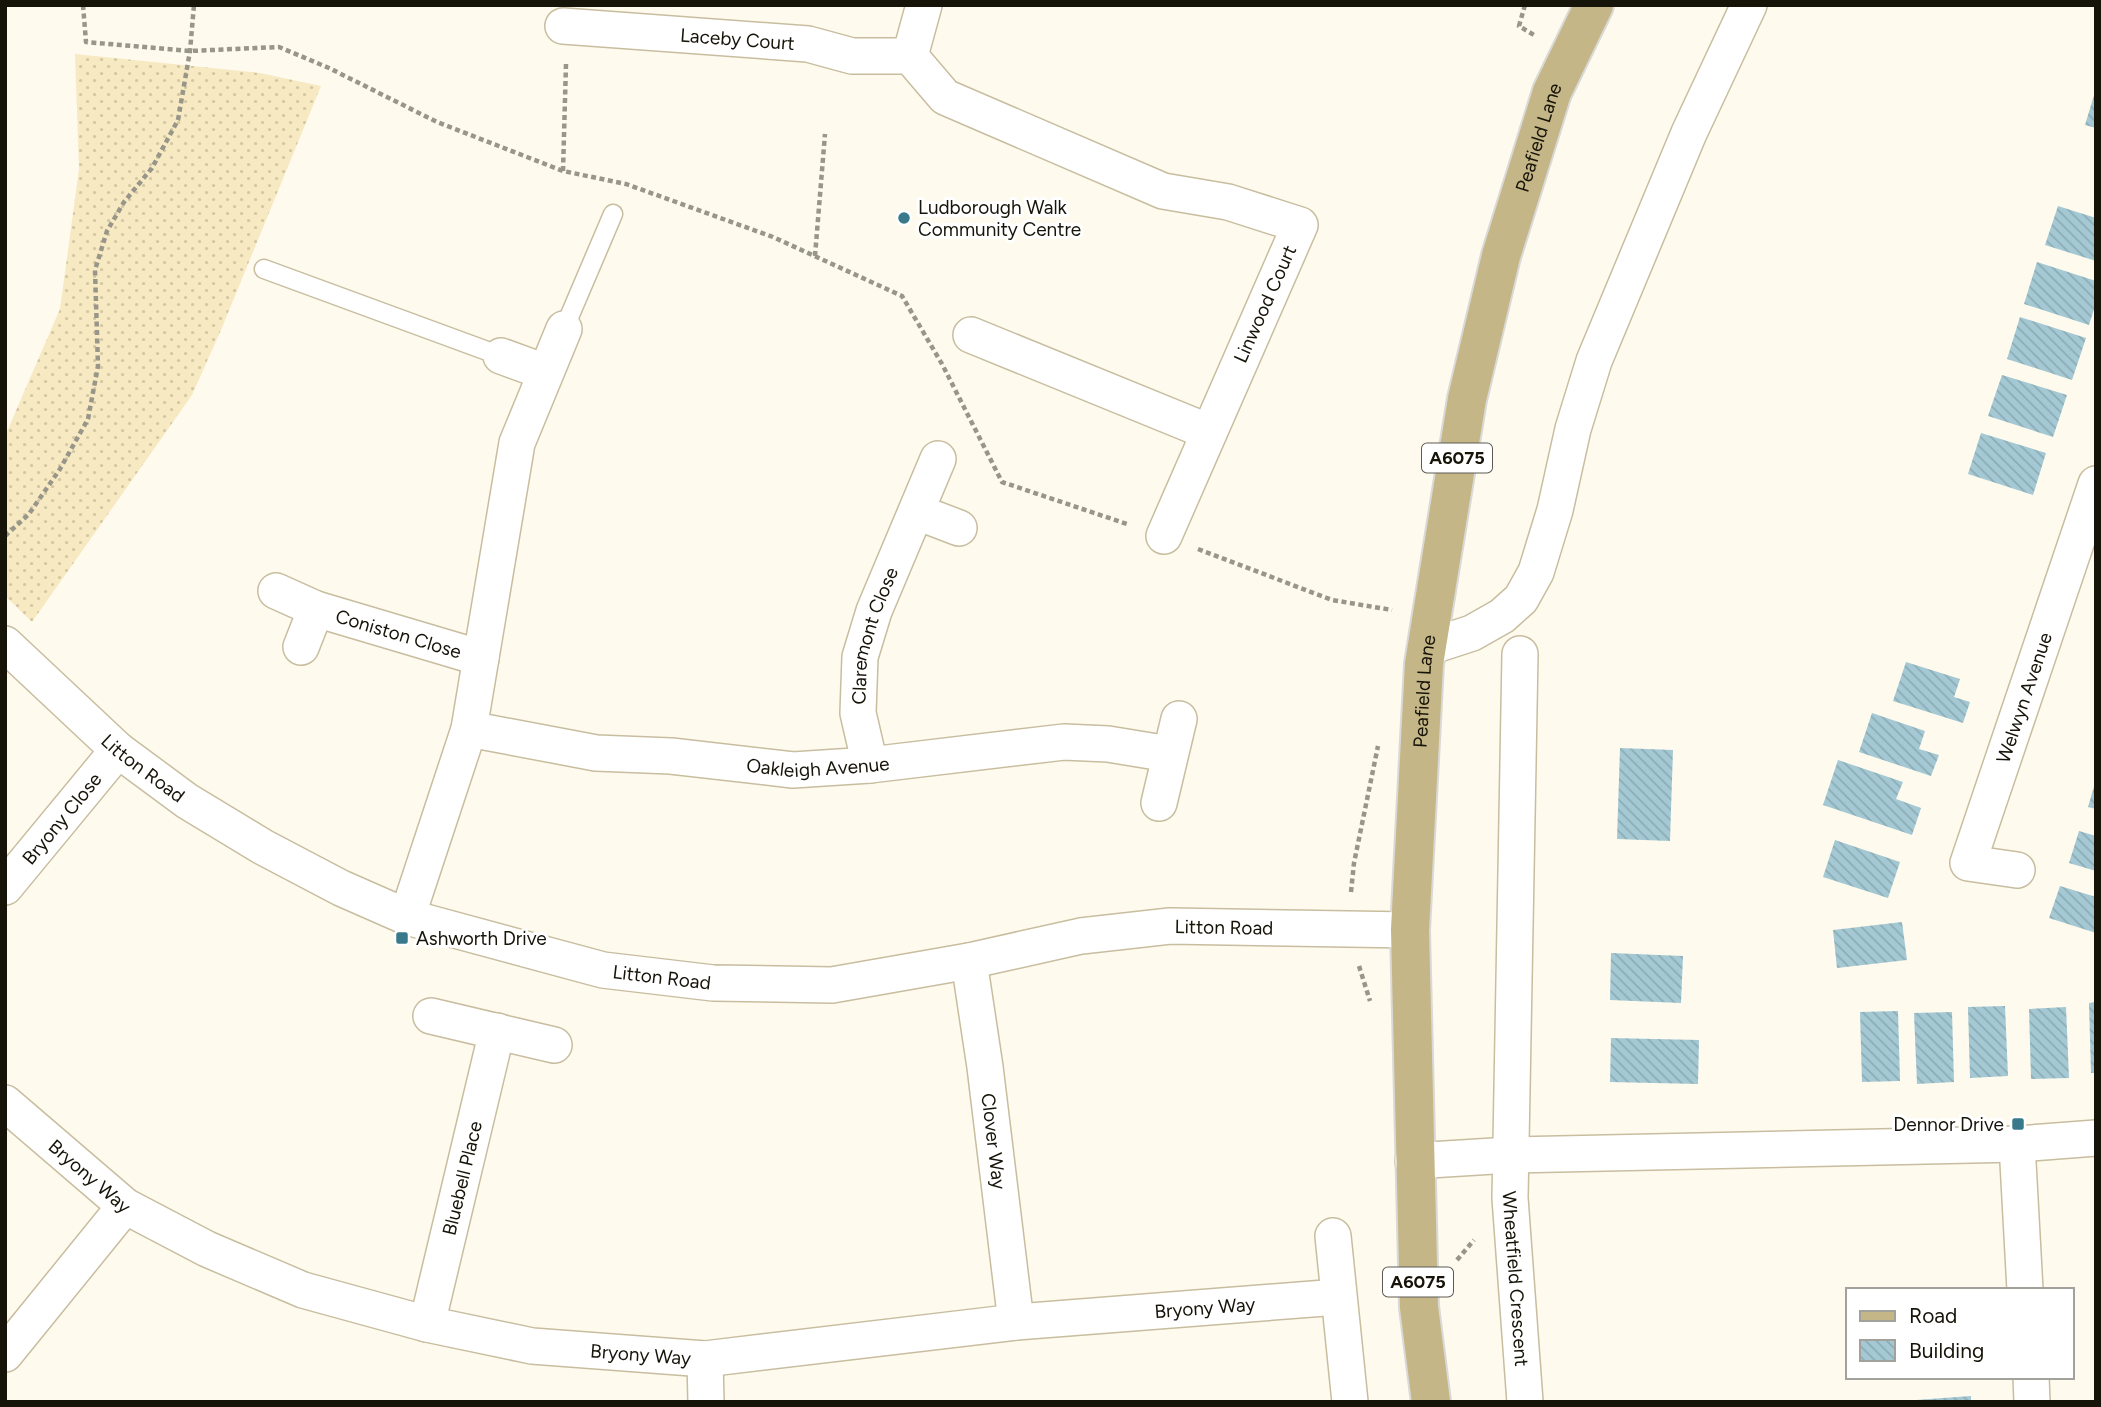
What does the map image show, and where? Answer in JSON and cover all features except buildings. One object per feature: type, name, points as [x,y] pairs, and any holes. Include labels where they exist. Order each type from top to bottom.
[{"type":"main road","name":"Peafield Lane","points":[[1432,1402],[1419,1307],[1413,1161],[1410,930],[1429,632],[1467,399],[1501,256],[1552,92],[1594,5]]},
{"type":"street","points":[[910,57],[924,5]]},
{"type":"street","points":[[1429,632],[1472,633],[1502,617],[1521,599],[1536,572],[1594,360],[1689,133],[1749,5]]},
{"type":"street","name":"Laceby Court","points":[[565,43],[808,44],[852,56],[910,57]]},
{"type":"street","name":"Linwood Court","points":[[910,57],[945,97],[1091,160],[1163,191],[1228,202],[1300,225],[1164,536]]},
{"type":"street","points":[[407,917],[468,729],[517,443],[564,329]]},
{"type":"street","points":[[971,335],[1209,432]]},
{"type":"street","points":[[501,356],[545,372]]},
{"type":"street","name":"Claremont Close","points":[[870,765],[858,713],[860,657],[874,611],[938,459]]},
{"type":"street","name":"Welwyn Avenue","points":[[2017,870],[1968,863],[2096,484]]},
{"type":"street","points":[[916,512],[959,527]]},
{"type":"street","name":"Coniston Close","points":[[276,591],[316,609],[481,658]]},
{"type":"street","name":"Coniston Close","points":[[301,647],[316,609]]},
{"type":"street","name":"Litton Road","points":[[5,644],[118,750],[187,801],[263,847],[341,888],[407,917],[603,970],[713,983],[832,985],[969,961],[1081,936],[1170,926],[1410,930]]},
{"type":"street","name":"Wheatfield Crescent","points":[[1520,654],[1510,1198],[1525,1402]]},
{"type":"street","points":[[1159,803],[1179,719]]},
{"type":"street","name":"Oakleigh Avenue","points":[[468,729],[596,753],[671,756],[793,770],[870,765],[1064,742],[1108,744],[1169,754]]},
{"type":"street","name":"Bryony Close","points":[[5,887],[118,750]]},
{"type":"street","name":"Clover Way","points":[[969,961],[985,1067],[1016,1322]]},
{"type":"street","points":[[431,1016],[554,1045]]},
{"type":"street","name":"Bluebell Place","points":[[427,1324],[497,1031]]},
{"type":"street","name":"Bryony Way","points":[[5,1103],[125,1206],[207,1249],[303,1290],[427,1324],[532,1346],[705,1359],[1016,1322],[1338,1297]]},
{"type":"street","points":[[1413,1161],[1510,1154],[2017,1144],[2096,1138]]},
{"type":"street","points":[[2017,1144],[2025,1288]]},
{"type":"street","points":[[5,1354],[125,1206]]},
{"type":"street","points":[[1333,1236],[1350,1402]]},
{"type":"street","points":[[705,1359],[706,1402]]},
{"type":"street","points":[[2031,1379],[2032,1402]]},
{"type":"lane","points":[[564,329],[613,215]]},
{"type":"lane","points":[[264,269],[501,356]]},
{"type":"path","points":[[83,5],[86,42],[190,51],[279,47],[437,122],[563,171],[626,184],[773,237],[902,296],[942,364],[1002,482],[1164,536],[1332,600],[1429,632]]},
{"type":"path","points":[[5,536],[29,514],[60,469],[88,419],[98,366],[95,270],[107,231],[124,202],[152,168],[178,120],[190,51],[194,5]]},
{"type":"path","points":[[563,171],[565,43]]},
{"type":"path","points":[[815,256],[825,135]]},
{"type":"path","points":[[1419,1307],[1510,1198]]},
{"type":"shaded area","points":[[75,54],[260,73],[321,86],[192,395],[32,622],[5,596],[5,436],[60,309],[79,169]]},
{"type":"place","name":"Ludborough Walk Community Centre","points":[[904,218]]},
{"type":"place","name":"Ashworth Drive","points":[[402,938]]},
{"type":"place","name":"Dennor Drive","points":[[2018,1124]]}]
